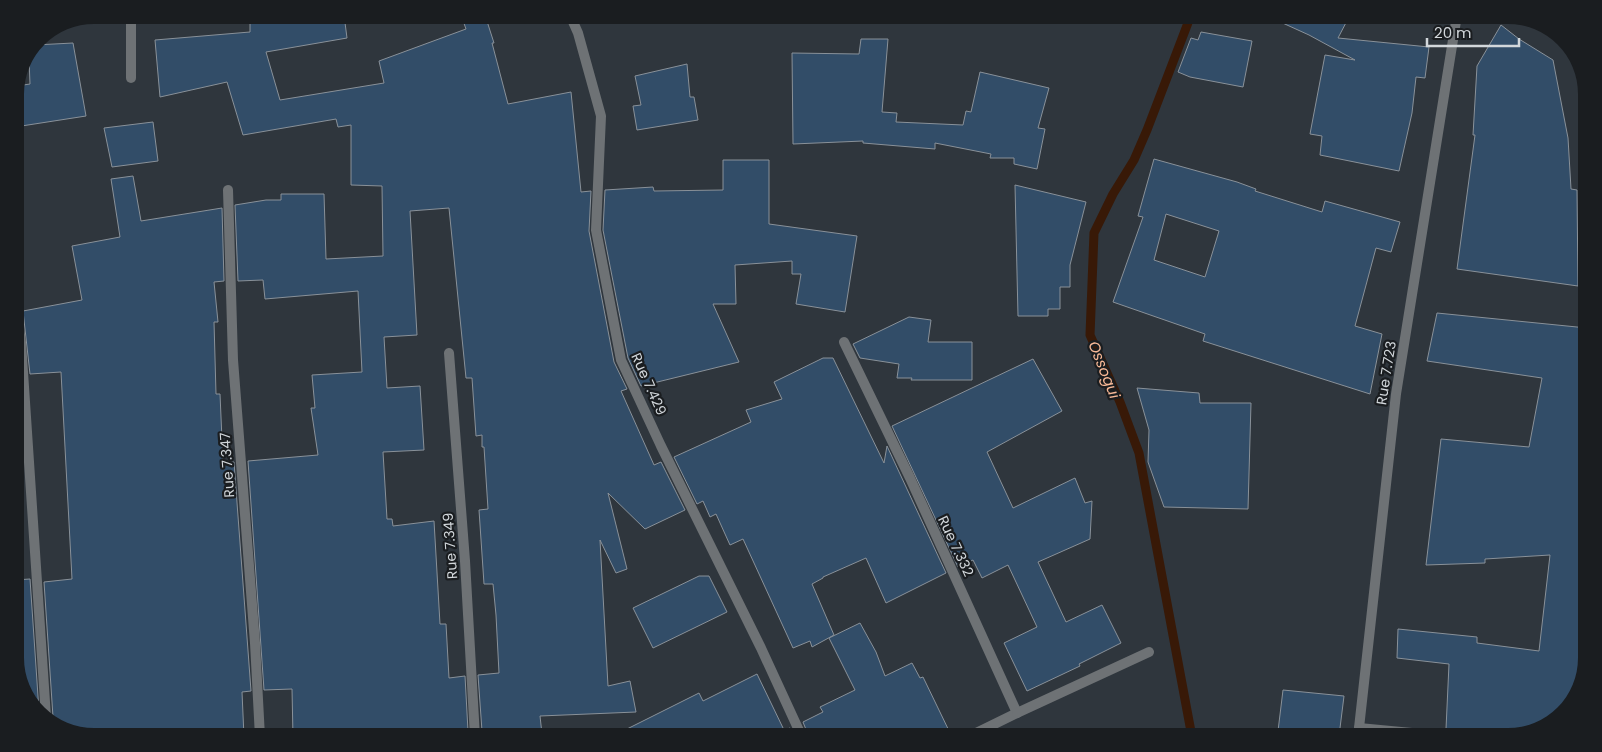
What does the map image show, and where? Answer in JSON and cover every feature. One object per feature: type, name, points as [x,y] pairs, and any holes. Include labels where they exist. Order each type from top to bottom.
[{"type":"street","points":[[131,24],[131,78]]},
{"type":"street","name":"Rue 7.429","points":[[574,24],[600,116],[596,230],[621,360],[798,728]]},
{"type":"street","name":"Rue 7.723","points":[[1358,728],[1396,394],[1456,24]]},
{"type":"street","name":"Rue 7.347","points":[[228,190],[233,360],[255,643],[260,728]]},
{"type":"street","name":"Rue 7.332","points":[[844,342],[910,478],[1017,714]]},
{"type":"street","name":"Rue 7.349","points":[[449,353],[465,560],[474,728]]},
{"type":"street","points":[[24,396],[45,709]]},
{"type":"street","points":[[987,728],[1149,652]]},
{"type":"building","points":[[250,24],[345,24],[347,38],[266,52],[280,100],[384,83],[379,61],[466,29],[464,24],[488,24],[508,104],[571,92],[581,192],[591,191],[589,231],[614,362],[627,389],[621,391],[654,465],[661,462],[685,510],[645,529],[608,493],[627,569],[616,573],[600,540],[608,686],[630,681],[636,712],[540,716],[541,728],[482,728],[478,675],[499,673],[496,615],[493,584],[484,584],[479,510],[488,509],[484,447],[482,447],[482,435],[476,436],[472,378],[466,378],[449,208],[410,211],[417,335],[384,337],[387,388],[420,386],[424,450],[383,452],[387,519],[392,519],[393,526],[434,521],[440,624],[446,624],[449,678],[465,676],[468,728],[293,728],[292,689],[264,690],[248,461],[318,455],[311,408],[315,408],[312,375],[362,372],[358,291],[265,299],[263,280],[238,281],[235,205],[266,200],[281,200],[281,194],[324,194],[326,259],[383,256],[382,186],[351,185],[351,125],[338,127],[336,119],[243,135],[227,82],[160,97],[155,40],[250,32]]},
{"type":"building","points":[[1285,24],[1345,24],[1338,38],[1429,47],[1425,78],[1416,77],[1412,113],[1399,171],[1320,155],[1322,136],[1310,134],[1325,55],[1355,60]]},
{"type":"building","points":[[1501,25],[1519,39],[1553,60],[1568,138],[1571,189],[1577,190],[1578,286],[1457,269],[1475,135],[1473,135],[1477,66]]},
{"type":"building","points":[[1201,32],[1252,41],[1243,87],[1190,77],[1178,72],[1191,38],[1198,40]]},
{"type":"building","points":[[861,39],[888,39],[882,112],[897,113],[896,122],[963,125],[966,111],[971,112],[980,72],[1049,88],[1038,128],[1045,129],[1037,169],[1014,164],[1014,158],[990,158],[991,154],[935,143],[935,149],[863,143],[863,141],[793,144],[792,53],[859,54]]},
{"type":"building","points":[[73,43],[86,116],[24,126],[25,85],[30,84],[29,67],[38,51],[44,44]]},
{"type":"building","points":[[687,64],[690,97],[694,97],[698,120],[637,130],[633,106],[641,105],[635,76]]},
{"type":"building","points":[[153,122],[158,161],[112,167],[104,128]]},
{"type":"building","points":[[1154,159],[1237,182],[1256,189],[1255,191],[1322,212],[1325,201],[1400,222],[1391,252],[1376,248],[1355,326],[1382,334],[1370,394],[1203,341],[1205,334],[1113,302],[1143,217],[1138,216]],"holes":[[[1166,214],[1219,231],[1205,277],[1154,260]]]},
{"type":"building","points":[[723,160],[769,160],[769,224],[857,236],[845,312],[796,304],[801,274],[792,274],[792,261],[735,265],[736,304],[713,304],[739,362],[641,386],[628,358],[603,230],[605,190],[653,187],[654,191],[723,190]]},
{"type":"building","points":[[133,176],[141,221],[222,208],[224,281],[214,282],[218,322],[214,322],[216,394],[220,394],[223,463],[234,462],[251,691],[242,692],[244,728],[94,728],[80,727],[67,723],[53,715],[44,582],[72,579],[61,372],[30,374],[24,311],[82,300],[72,246],[120,237],[111,179]]},
{"type":"building","points":[[1015,185],[1086,202],[1070,265],[1070,287],[1060,287],[1060,309],[1048,309],[1048,316],[1018,316]]},
{"type":"building","points":[[1437,313],[1578,327],[1577,672],[1569,693],[1558,708],[1530,725],[1508,728],[1446,728],[1449,664],[1397,658],[1398,629],[1477,637],[1477,643],[1539,651],[1550,555],[1485,559],[1485,563],[1426,565],[1441,439],[1529,447],[1542,378],[1427,361]]},
{"type":"building","points":[[909,317],[931,320],[928,342],[972,342],[972,380],[911,380],[912,378],[897,378],[899,364],[860,358],[853,344]]},
{"type":"building","points":[[823,358],[833,358],[884,463],[887,446],[946,573],[886,603],[866,558],[823,577],[812,584],[834,635],[812,647],[810,641],[793,648],[743,539],[730,545],[716,514],[710,517],[703,501],[697,504],[674,457],[751,422],[746,410],[782,399],[774,382]]},
{"type":"building","points":[[1033,359],[1062,411],[987,452],[1013,508],[1075,478],[1085,503],[1092,501],[1090,539],[1038,562],[1066,622],[1102,605],[1121,643],[1079,664],[1080,666],[1027,691],[1004,643],[1037,627],[1008,565],[982,578],[973,560],[958,567],[892,426]]},
{"type":"building","points":[[1137,388],[1199,393],[1200,403],[1251,403],[1248,509],[1164,507],[1148,462],[1149,430]]},
{"type":"building","points":[[699,576],[709,576],[727,612],[653,648],[633,608]]},
{"type":"building","points":[[24,579],[30,579],[38,700],[31,689],[25,672]]},
{"type":"building","points":[[860,623],[876,652],[885,676],[912,663],[920,678],[923,677],[948,728],[805,728],[803,722],[823,712],[820,707],[855,690],[829,638]]},
{"type":"building","points":[[757,674],[783,728],[629,728],[699,693],[703,701]]},
{"type":"building","points":[[1283,690],[1344,696],[1340,728],[1278,728]]},
{"type":"waterway","name":"Ossogui","points":[[1188,24],[1134,160],[1113,194],[1094,233],[1090,335],[1120,402],[1139,453],[1190,728]]}]
